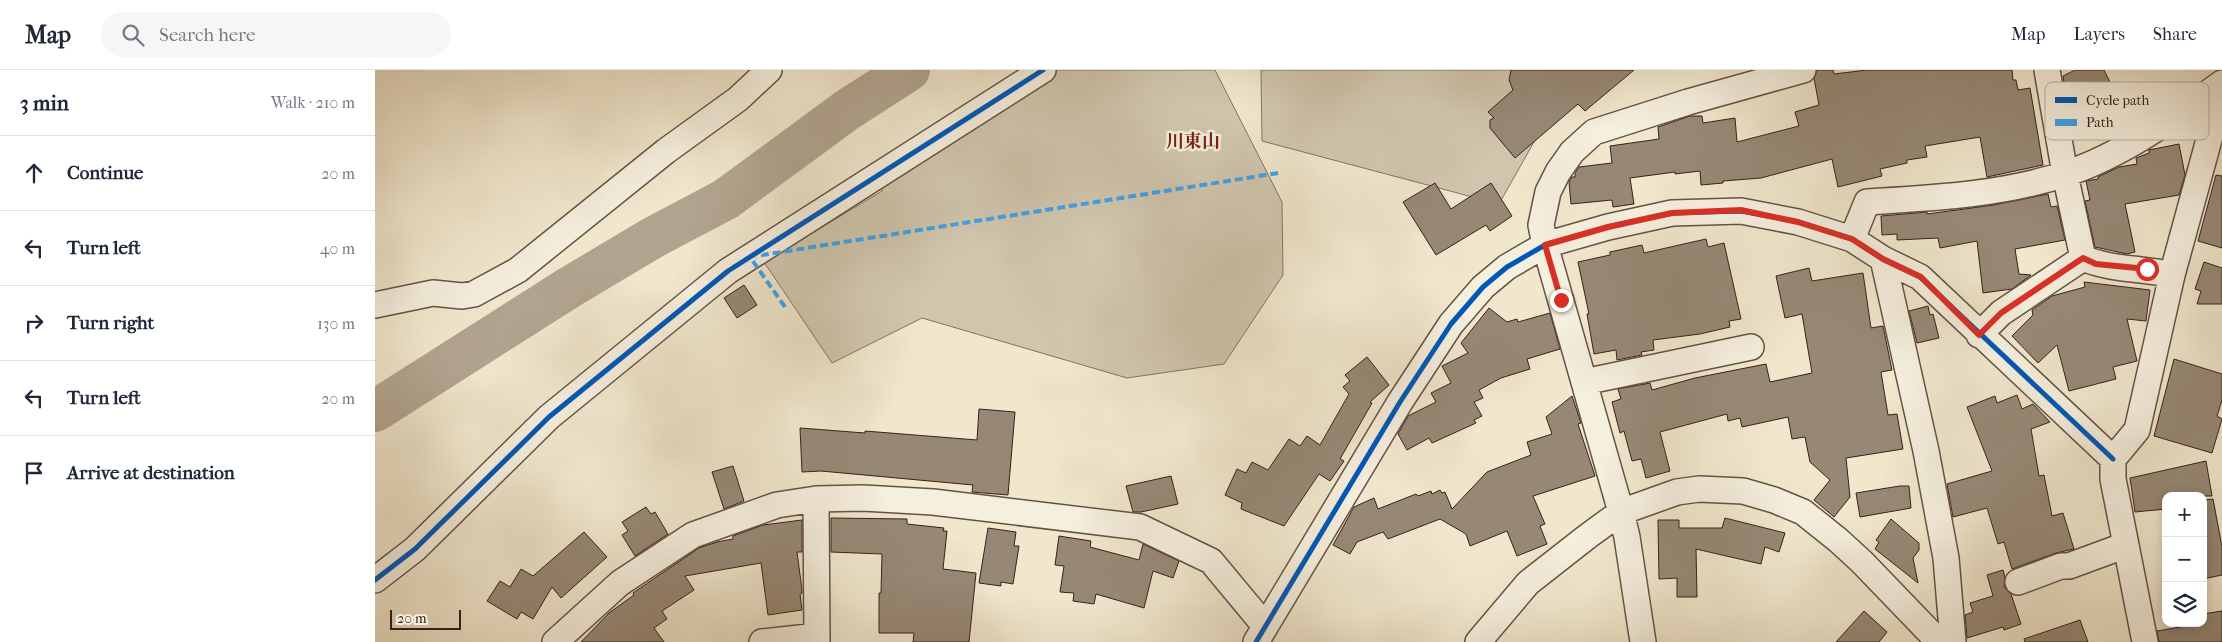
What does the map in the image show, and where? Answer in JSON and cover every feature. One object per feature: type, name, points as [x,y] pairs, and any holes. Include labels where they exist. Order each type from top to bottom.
[{"type":"street","points":[[375,305],[433,293],[462,296],[474,294],[517,270],[666,151],[738,99],[769,70]]},
{"type":"street","points":[[375,580],[415,549],[549,417],[728,271],[1043,70]]},
{"type":"street","points":[[1643,642],[1627,537],[1621,512],[1545,245],[1541,225],[1548,192],[1558,172],[1572,152],[1594,132],[1688,102],[1803,70]]},
{"type":"street","points":[[2209,92],[2222,83]]},
{"type":"street","points":[[2209,140],[2222,92]]},
{"type":"street","points":[[2059,140],[2083,258]]},
{"type":"street","points":[[1852,239],[1867,202],[1936,198],[1992,191],[2065,174],[2089,165],[2137,140]]},
{"type":"street","points":[[2145,642],[2113,479],[2113,460],[2137,430],[2172,275],[2209,140]]},
{"type":"street","points":[[555,642],[619,583],[693,535],[777,505],[816,499],[863,498],[933,502],[1140,527],[1211,561],[1262,636],[1395,410],[1451,324],[1483,287],[1507,267],[1545,245],[1608,227],[1672,213],[1741,210],[1798,222],[1852,239],[1883,259],[1921,277],[1979,335],[2113,460]]},
{"type":"street","points":[[2083,258],[2096,264],[2147,269],[2172,275]]},
{"type":"street","points":[[1979,335],[2001,313],[2083,258]]},
{"type":"street","points":[[1883,259],[1930,470],[1946,558],[1953,642]]},
{"type":"street","points":[[1584,382],[1751,347]]},
{"type":"street","points":[[1478,642],[1528,583],[1621,512],[1677,492],[1699,489],[1743,491],[1774,500],[1803,512],[1838,540],[1939,642]]},
{"type":"street","points":[[762,642],[817,639],[816,499]]},
{"type":"street","points":[[2018,582],[2126,545]]},
{"type":"shaded area","points":[[1024,70],[1215,70],[1282,202],[1283,275],[1224,364],[1127,378],[922,318],[832,363],[764,262],[882,191],[875,162]]},
{"type":"shaded area","points":[[1261,70],[1556,70],[1556,103],[1499,204],[1262,141]]},
{"type":"building","points":[[1511,70],[1634,70],[1585,111],[1578,104],[1515,158],[1490,128],[1490,120],[1494,118],[1488,112],[1513,90],[1509,80]]},
{"type":"building","points":[[1817,70],[1833,70],[1834,74],[1867,70],[2012,70],[2013,80],[2016,80],[2018,90],[2030,88],[2043,165],[1987,177],[1980,137],[1925,146],[1927,157],[1907,160],[1907,163],[1880,169],[1882,176],[1838,187],[1832,159],[1761,178],[1723,181],[1723,183],[1701,185],[1700,171],[1630,178],[1634,204],[1613,207],[1612,200],[1571,204],[1569,182],[1572,177],[1575,177],[1579,167],[1612,163],[1610,146],[1659,139],[1658,127],[1690,116],[1702,116],[1703,123],[1735,118],[1737,142],[1799,126],[1795,112],[1819,105],[1814,78]]},
{"type":"building","points":[[2075,70],[2104,70],[2110,82],[2064,82],[2063,76]]},
{"type":"building","points":[[2179,144],[2185,175],[2179,195],[2125,204],[2135,252],[2127,254],[2095,247],[2085,201],[2090,200],[2086,181],[2098,179],[2098,177],[2119,167],[2137,164],[2136,158],[2149,153],[2149,150]]},
{"type":"building","points":[[2216,175],[2222,176],[2222,248],[2198,241]]},
{"type":"building","points":[[1435,183],[1451,209],[1491,183],[1512,216],[1490,231],[1486,225],[1436,255],[1403,202]]},
{"type":"building","points":[[2048,194],[2051,207],[2057,206],[2065,240],[2015,249],[2019,274],[2031,275],[2012,289],[1983,293],[1977,241],[1940,248],[1938,238],[1897,240],[1897,234],[1882,235],[1881,216],[1927,212],[1927,214],[1994,205]]},
{"type":"building","points":[[1706,239],[1708,247],[1724,243],[1741,319],[1729,321],[1730,327],[1700,334],[1653,340],[1654,350],[1641,352],[1642,355],[1617,360],[1616,350],[1594,354],[1587,314],[1589,314],[1578,262],[1642,245],[1644,253]]},
{"type":"building","points":[[2204,262],[2222,268],[2222,304],[2197,304],[2201,291],[2195,289]]},
{"type":"building","points":[[1809,268],[1812,281],[1863,273],[1871,328],[1883,326],[1892,370],[1881,372],[1888,415],[1897,414],[1903,449],[1846,458],[1850,497],[1834,517],[1814,500],[1830,480],[1810,462],[1805,437],[1792,439],[1788,417],[1742,427],[1740,418],[1728,421],[1727,414],[1660,432],[1670,471],[1646,478],[1641,459],[1632,461],[1624,431],[1620,433],[1612,402],[1621,399],[1618,389],[1650,383],[1652,390],[1695,378],[1766,364],[1770,382],[1812,373],[1802,314],[1785,318],[1776,276]]},
{"type":"building","points":[[2084,282],[2150,290],[2146,321],[2127,319],[2137,361],[2113,367],[2116,379],[2069,391],[2057,345],[2038,363],[2012,336],[2033,315],[2032,310],[2052,296],[2085,287]]},
{"type":"building","points":[[744,285],[757,305],[737,318],[724,298]]},
{"type":"building","points":[[1928,306],[1930,315],[1933,314],[1939,338],[1917,343],[1909,311]]},
{"type":"building","points":[[1489,308],[1507,322],[1517,319],[1518,322],[1550,313],[1560,349],[1527,359],[1530,369],[1501,378],[1479,390],[1483,398],[1474,402],[1482,416],[1474,420],[1476,423],[1432,443],[1429,438],[1407,450],[1398,434],[1408,416],[1436,402],[1431,393],[1451,383],[1442,366],[1468,353],[1461,343]]},
{"type":"building","points":[[1367,357],[1389,385],[1370,402],[1372,403],[1340,459],[1344,461],[1330,481],[1319,474],[1284,526],[1241,509],[1242,503],[1225,495],[1237,469],[1246,473],[1252,462],[1268,470],[1289,439],[1300,446],[1307,436],[1320,445],[1349,394],[1343,387],[1350,381],[1345,375]]},
{"type":"building","points":[[2174,359],[2222,374],[2222,400],[2217,416],[2222,419],[2212,453],[2154,436]]},
{"type":"building","points":[[2017,395],[2022,409],[2033,404],[2050,422],[2031,429],[2039,476],[2044,475],[2052,516],[2063,513],[2074,549],[2056,553],[2012,569],[2004,542],[1998,544],[1987,508],[1953,517],[1947,484],[1992,471],[1967,407],[1995,396],[1997,403]]},
{"type":"building","points":[[1572,396],[1581,423],[1578,424],[1595,476],[1533,496],[1545,524],[1540,526],[1547,544],[1517,556],[1507,531],[1470,546],[1466,534],[1440,519],[1388,539],[1383,532],[1357,542],[1350,554],[1333,545],[1354,507],[1374,498],[1378,509],[1416,494],[1418,496],[1431,491],[1432,494],[1440,490],[1442,493],[1445,492],[1452,509],[1487,472],[1531,455],[1527,442],[1552,434],[1546,417]]},
{"type":"building","points":[[979,409],[1015,412],[1008,495],[972,492],[973,485],[821,471],[802,472],[800,428],[977,440]]},
{"type":"building","points":[[2206,461],[2212,496],[2207,496],[2207,492],[2162,492],[2162,509],[2135,512],[2130,478]]},
{"type":"building","points":[[733,466],[744,501],[724,509],[712,472]]},
{"type":"building","points":[[1171,476],[1178,504],[1133,512],[1126,486]]},
{"type":"building","points":[[1909,486],[1911,508],[1860,517],[1856,493]]},
{"type":"building","points":[[2213,499],[2222,547],[2222,575],[2207,578],[2207,537],[2207,500]]},
{"type":"building","points":[[646,507],[651,514],[655,512],[668,534],[635,556],[622,535],[628,531],[622,522]]},
{"type":"building","points":[[831,518],[907,519],[907,524],[944,528],[943,531],[947,531],[943,569],[976,573],[969,642],[913,642],[914,633],[879,633],[879,593],[881,593],[882,554],[831,552]]},
{"type":"building","points":[[1725,518],[1785,533],[1779,552],[1765,547],[1761,564],[1696,549],[1697,597],[1677,597],[1677,578],[1659,579],[1658,520],[1679,520],[1679,528],[1722,528]]},
{"type":"building","points":[[1891,519],[1919,543],[1919,550],[1913,558],[1918,583],[1875,549],[1879,542],[1876,540]]},
{"type":"building","points":[[802,520],[802,552],[797,552],[802,590],[800,594],[802,610],[768,615],[761,563],[685,576],[694,590],[662,611],[667,619],[654,628],[664,642],[581,642],[609,613],[634,595],[633,593],[699,548],[733,539],[733,536],[763,525]]},
{"type":"building","points":[[988,528],[1016,532],[1014,546],[1019,546],[1013,584],[1001,582],[1001,586],[979,583]]},
{"type":"building","points":[[584,532],[607,557],[561,598],[552,587],[533,619],[521,612],[517,619],[487,601],[500,581],[510,587],[521,569],[533,576]]},
{"type":"building","points":[[1059,536],[1091,541],[1090,547],[1139,560],[1143,544],[1179,561],[1173,578],[1153,571],[1144,608],[1096,594],[1094,604],[1073,601],[1074,593],[1060,592],[1064,566],[1055,565]]},
{"type":"building","points":[[2003,570],[2005,577],[2004,587],[2011,594],[2021,624],[2004,630],[2003,627],[1967,638],[1965,615],[1973,612],[1970,603],[1993,596],[1987,575]]},
{"type":"building","points":[[1864,611],[1887,632],[1879,642],[1836,642]]},
{"type":"building","points":[[2222,611],[2222,642],[2159,642],[2157,631],[2180,627],[2207,627],[2207,613]]},
{"type":"building","points":[[2080,620],[2088,642],[2025,642],[2024,639]]},
{"type":"waterway","points":[[375,411],[570,287],[654,237],[726,199],[847,110],[909,70]]},
{"type":"marked path","points":[[785,307],[750,257],[1278,173]]},
{"type":"cycle path","points":[[375,580],[415,549],[549,417],[728,271],[1043,70]]},
{"type":"cycle path","points":[[1256,642],[1400,402],[1451,324],[1483,287],[1507,267],[1545,245],[1608,227],[1672,213],[1741,211],[1798,222],[1852,239],[1883,259],[1920,277],[2113,459]]},
{"type":"district","name":"川東山","points":[[1193,141]]},
{"type":"route","points":[[1561,300],[1545,245],[1608,227],[1672,213],[1741,210],[1798,222],[1852,239],[1883,259],[1921,277],[1979,335],[2001,313],[2083,258],[2096,264],[2147,269]]}]
